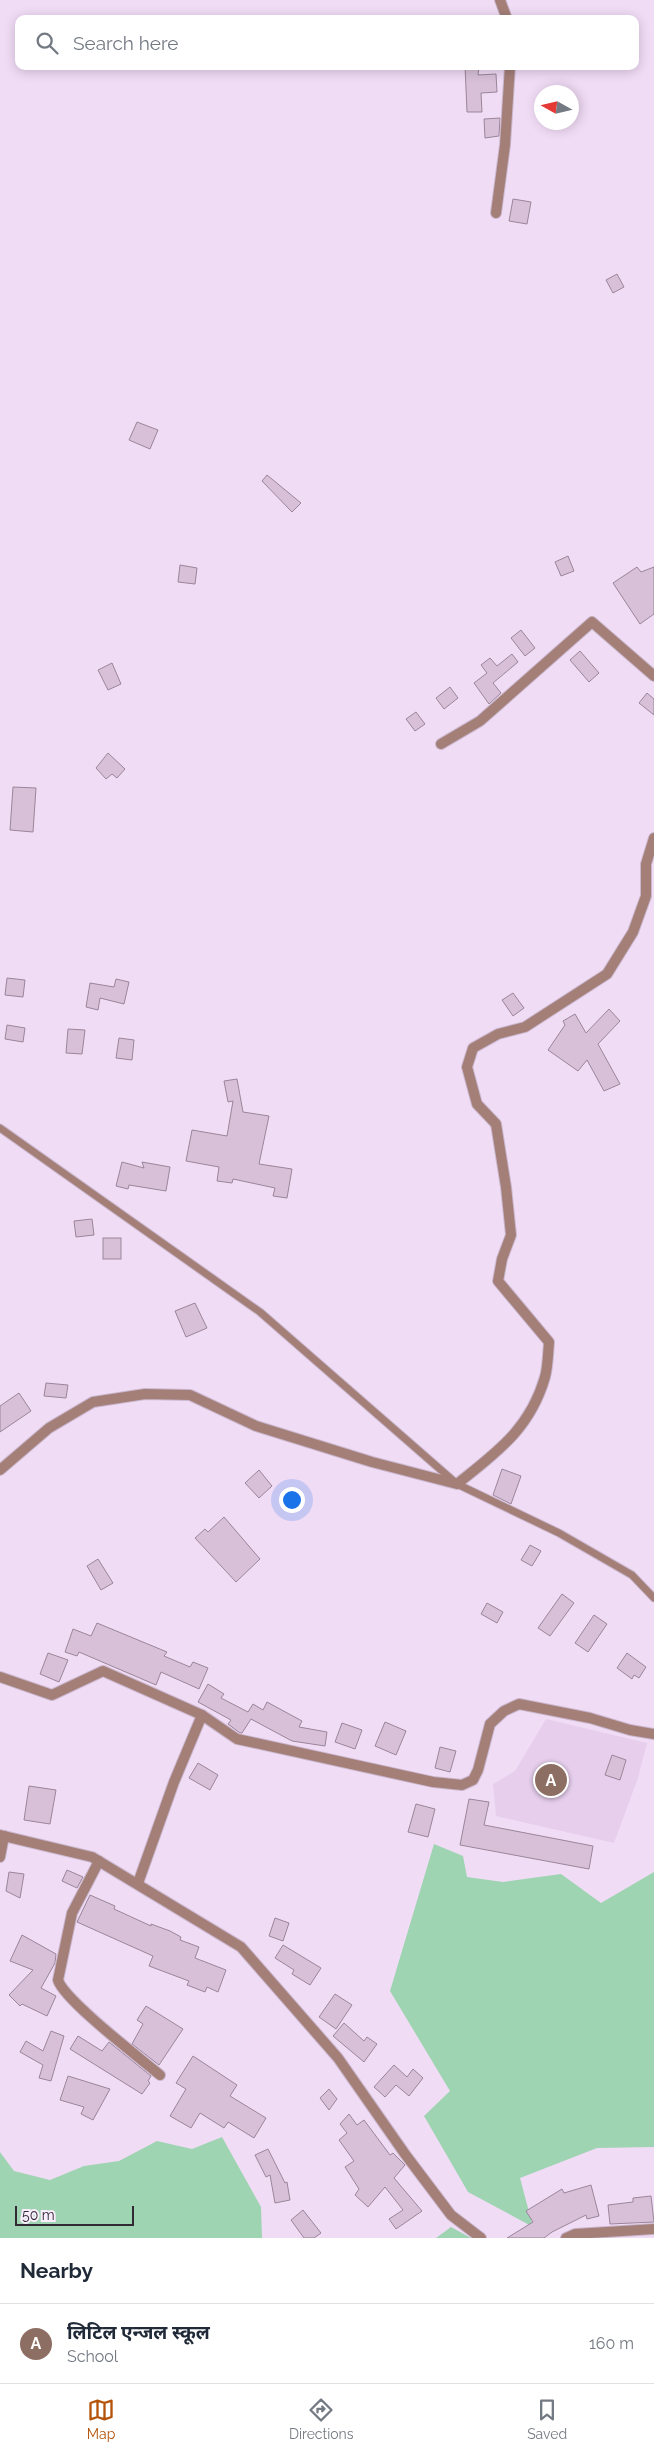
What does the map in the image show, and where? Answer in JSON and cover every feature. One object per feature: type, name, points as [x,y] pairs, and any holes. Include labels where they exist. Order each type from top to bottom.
[{"type":"street","points":[[500,0],[506,15]]},
{"type":"street","points":[[496,213],[505,145],[510,70]]},
{"type":"street","points":[[441,744],[480,721],[592,622],[654,676]]},
{"type":"street","points":[[0,1470],[49,1428],[94,1402],[154,1394],[190,1395],[256,1426],[372,1462],[457,1484],[508,1443],[533,1410],[546,1375],[550,1342],[498,1281],[502,1259],[511,1235],[506,1187],[496,1124],[477,1104],[467,1067],[473,1048],[498,1034],[525,1027],[607,974],[633,932],[646,896],[646,864],[654,838]]},
{"type":"street","points":[[0,1677],[52,1695],[103,1671],[202,1715],[237,1739],[433,1782],[462,1785],[473,1780],[478,1770],[490,1724],[504,1711],[519,1704],[590,1718],[630,1730],[654,1734]]},
{"type":"street","points":[[138,1883],[174,1782],[202,1715]]},
{"type":"street","points":[[0,1857],[2,1836],[92,1857],[138,1883],[241,1947],[338,2058],[405,2154],[451,2215],[481,2238]]},
{"type":"street","points":[[99,1861],[72,1913],[58,1980],[60,1987],[76,2004],[160,2075]]},
{"type":"street","points":[[566,2238],[575,2234],[606,2236],[654,2229]]},
{"type":"lane","points":[[0,1128],[260,1312],[457,1484],[559,1533],[632,1575],[654,1598]]},
{"type":"shaded area","points":[[546,1719],[647,1743],[638,1778],[614,1843],[496,1816],[493,1784],[515,1771]]},
{"type":"green space","points":[[434,1844],[463,1856],[467,1877],[503,1882],[561,1874],[601,1903],[654,1872],[654,2147],[597,2148],[520,2178],[533,2227],[468,2192],[424,2116],[450,2091],[390,1991]]},
{"type":"green space","points":[[222,2137],[261,2207],[262,2238],[0,2238],[0,2152],[14,2171],[50,2180],[84,2166],[119,2161],[157,2141],[192,2149]]},
{"type":"green space","points":[[451,2227],[471,2238],[436,2238]]},
{"type":"building","points":[[465,70],[479,70],[478,75],[496,74],[497,92],[481,93],[482,112],[467,112]]},
{"type":"building","points":[[500,118],[499,136],[485,138],[484,119]]},
{"type":"building","points":[[513,199],[531,202],[527,224],[509,221]]},
{"type":"building","points":[[617,274],[624,287],[613,293],[606,280]]},
{"type":"building","points":[[137,422],[158,430],[150,449],[129,440]]},
{"type":"building","points":[[267,475],[301,503],[292,512],[262,481]]},
{"type":"building","points":[[568,556],[574,571],[561,576],[555,562]]},
{"type":"building","points":[[180,565],[197,568],[195,584],[178,582]]},
{"type":"building","points":[[637,567],[641,572],[654,567],[654,614],[640,624],[613,583]]},
{"type":"building","points":[[521,630],[535,648],[525,656],[511,638]]},
{"type":"building","points":[[580,651],[599,673],[589,682],[570,660]]},
{"type":"building","points":[[512,654],[518,662],[493,683],[501,693],[489,704],[474,683],[487,673],[481,665],[490,658],[497,666]]},
{"type":"building","points":[[112,663],[121,684],[108,690],[98,670]]},
{"type":"building","points":[[450,687],[458,698],[444,709],[436,698]]},
{"type":"building","points":[[647,693],[654,699],[654,715],[639,703]]},
{"type":"building","points":[[416,712],[425,724],[415,731],[406,719]]},
{"type":"building","points":[[108,753],[125,769],[117,778],[112,774],[106,779],[96,768]]},
{"type":"building","points":[[13,787],[36,788],[33,832],[10,830]]},
{"type":"building","points":[[7,978],[25,980],[23,997],[5,995]]},
{"type":"building","points":[[116,979],[129,982],[124,1004],[100,998],[98,1010],[86,1007],[90,983],[114,987]]},
{"type":"building","points":[[513,993],[524,1008],[513,1016],[502,1000]]},
{"type":"building","points":[[609,1009],[620,1021],[598,1044],[620,1084],[604,1091],[587,1060],[578,1071],[548,1050],[565,1025],[563,1021],[575,1014],[586,1033]]},
{"type":"building","points":[[7,1025],[25,1028],[23,1042],[5,1039]]},
{"type":"building","points":[[68,1029],[85,1030],[82,1054],[66,1053]]},
{"type":"building","points":[[119,1038],[134,1040],[132,1060],[116,1058]]},
{"type":"building","points":[[237,1079],[243,1112],[269,1116],[259,1164],[292,1169],[287,1198],[273,1196],[275,1188],[233,1179],[232,1183],[217,1181],[219,1167],[186,1161],[192,1130],[227,1136],[233,1101],[228,1102],[224,1081]]},
{"type":"building","points":[[122,1162],[144,1168],[142,1162],[170,1167],[166,1191],[129,1185],[128,1189],[116,1186]]},
{"type":"building","points":[[92,1219],[94,1235],[76,1237],[74,1221]]},
{"type":"building","points":[[103,1238],[121,1238],[121,1259],[103,1259]]},
{"type":"building","points":[[195,1303],[207,1328],[186,1337],[175,1311]]},
{"type":"building","points":[[46,1383],[68,1385],[66,1398],[44,1396]]},
{"type":"building","points":[[19,1393],[31,1411],[0,1432],[0,1406]]},
{"type":"building","points":[[502,1469],[521,1476],[511,1504],[493,1495]]},
{"type":"building","points":[[259,1470],[272,1486],[259,1498],[245,1483]]},
{"type":"building","points":[[224,1517],[260,1559],[236,1582],[195,1538],[205,1529],[208,1532]]},
{"type":"building","points":[[530,1545],[541,1551],[532,1566],[521,1560]]},
{"type":"building","points":[[98,1559],[113,1583],[101,1590],[87,1566]]},
{"type":"building","points":[[562,1594],[574,1603],[550,1636],[538,1628]]},
{"type":"building","points":[[487,1603],[503,1612],[497,1623],[481,1614]]},
{"type":"building","points":[[594,1615],[607,1624],[588,1652],[575,1643]]},
{"type":"building","points":[[97,1623],[167,1652],[164,1656],[190,1667],[193,1662],[208,1668],[199,1689],[161,1672],[156,1685],[79,1652],[77,1656],[65,1652],[73,1629],[91,1636]]},
{"type":"building","points":[[48,1653],[68,1660],[59,1682],[40,1674]]},
{"type":"building","points":[[627,1653],[646,1667],[639,1678],[634,1675],[632,1679],[617,1668]]},
{"type":"building","points":[[208,1684],[224,1694],[221,1698],[248,1712],[253,1704],[263,1710],[267,1702],[302,1721],[299,1727],[327,1732],[325,1746],[292,1741],[251,1719],[242,1733],[240,1733],[228,1724],[231,1720],[198,1702]]},
{"type":"building","points":[[385,1722],[406,1731],[396,1755],[375,1746]]},
{"type":"building","points":[[342,1723],[362,1730],[355,1749],[335,1742]]},
{"type":"building","points":[[440,1747],[456,1751],[450,1772],[435,1768]]},
{"type":"building","points":[[612,1755],[626,1760],[620,1780],[605,1775]]},
{"type":"building","points":[[198,1763],[218,1775],[210,1790],[189,1778]]},
{"type":"building","points":[[29,1786],[56,1790],[50,1824],[24,1820]]},
{"type":"building","points":[[469,1799],[489,1802],[484,1825],[593,1846],[589,1869],[460,1845]]},
{"type":"building","points":[[416,1804],[435,1809],[428,1837],[408,1832]]},
{"type":"building","points":[[67,1870],[83,1877],[77,1888],[62,1881]]},
{"type":"building","points":[[9,1872],[24,1874],[20,1898],[6,1891]]},
{"type":"building","points":[[90,1895],[115,1906],[114,1909],[151,1926],[151,1924],[170,1931],[181,1937],[180,1940],[199,1947],[195,1958],[226,1970],[218,1992],[207,1987],[205,1992],[187,1985],[189,1981],[149,1966],[153,1956],[77,1922]]},
{"type":"building","points":[[275,1918],[289,1923],[283,1941],[269,1936]]},
{"type":"building","points":[[22,1935],[56,1954],[55,1963],[41,1988],[56,1996],[47,2016],[22,2004],[20,2006],[9,1995],[33,1970],[10,1961]]},
{"type":"building","points":[[283,1945],[321,1968],[310,1985],[292,1974],[294,1970],[275,1958]]},
{"type":"building","points":[[335,1994],[352,2005],[336,2029],[319,2017]]},
{"type":"building","points":[[146,2006],[183,2029],[159,2065],[132,2044],[143,2024],[137,2020]]},
{"type":"building","points":[[344,2023],[364,2041],[367,2037],[377,2044],[364,2062],[333,2036]]},
{"type":"building","points":[[51,2031],[64,2036],[51,2081],[39,2078],[43,2065],[20,2052],[26,2041],[43,2051]]},
{"type":"building","points":[[78,2036],[102,2051],[109,2042],[151,2076],[148,2081],[150,2083],[142,2094],[70,2049]]},
{"type":"building","points":[[193,2056],[237,2085],[230,2096],[266,2118],[254,2138],[228,2122],[224,2128],[200,2113],[191,2128],[170,2116],[186,2089],[176,2083]]},
{"type":"building","points":[[394,2065],[407,2077],[413,2069],[423,2078],[409,2096],[396,2085],[385,2097],[374,2087]]},
{"type":"building","points":[[68,2076],[110,2089],[93,2120],[81,2114],[84,2107],[60,2100]]},
{"type":"building","points":[[329,2089],[337,2099],[329,2110],[320,2098]]},
{"type":"building","points":[[349,2114],[357,2125],[364,2120],[390,2155],[393,2153],[405,2165],[394,2178],[422,2211],[396,2229],[389,2219],[403,2210],[385,2187],[368,2207],[355,2195],[359,2189],[345,2167],[354,2161],[339,2140],[347,2133],[340,2124]]},
{"type":"building","points":[[268,2149],[285,2183],[287,2182],[290,2200],[275,2203],[270,2175],[266,2177],[255,2155]]},
{"type":"building","points":[[591,2185],[599,2216],[587,2219],[586,2215],[544,2238],[507,2238],[533,2222],[526,2211],[562,2189],[564,2193]]},
{"type":"building","points":[[651,2196],[654,2222],[610,2224],[608,2205],[633,2202],[633,2198]]},
{"type":"building","points":[[303,2210],[321,2233],[314,2238],[304,2238],[291,2220]]},
{"type":"place","name":"लिटिल एन्जल स्कूल","points":[[551,1780]]}]
